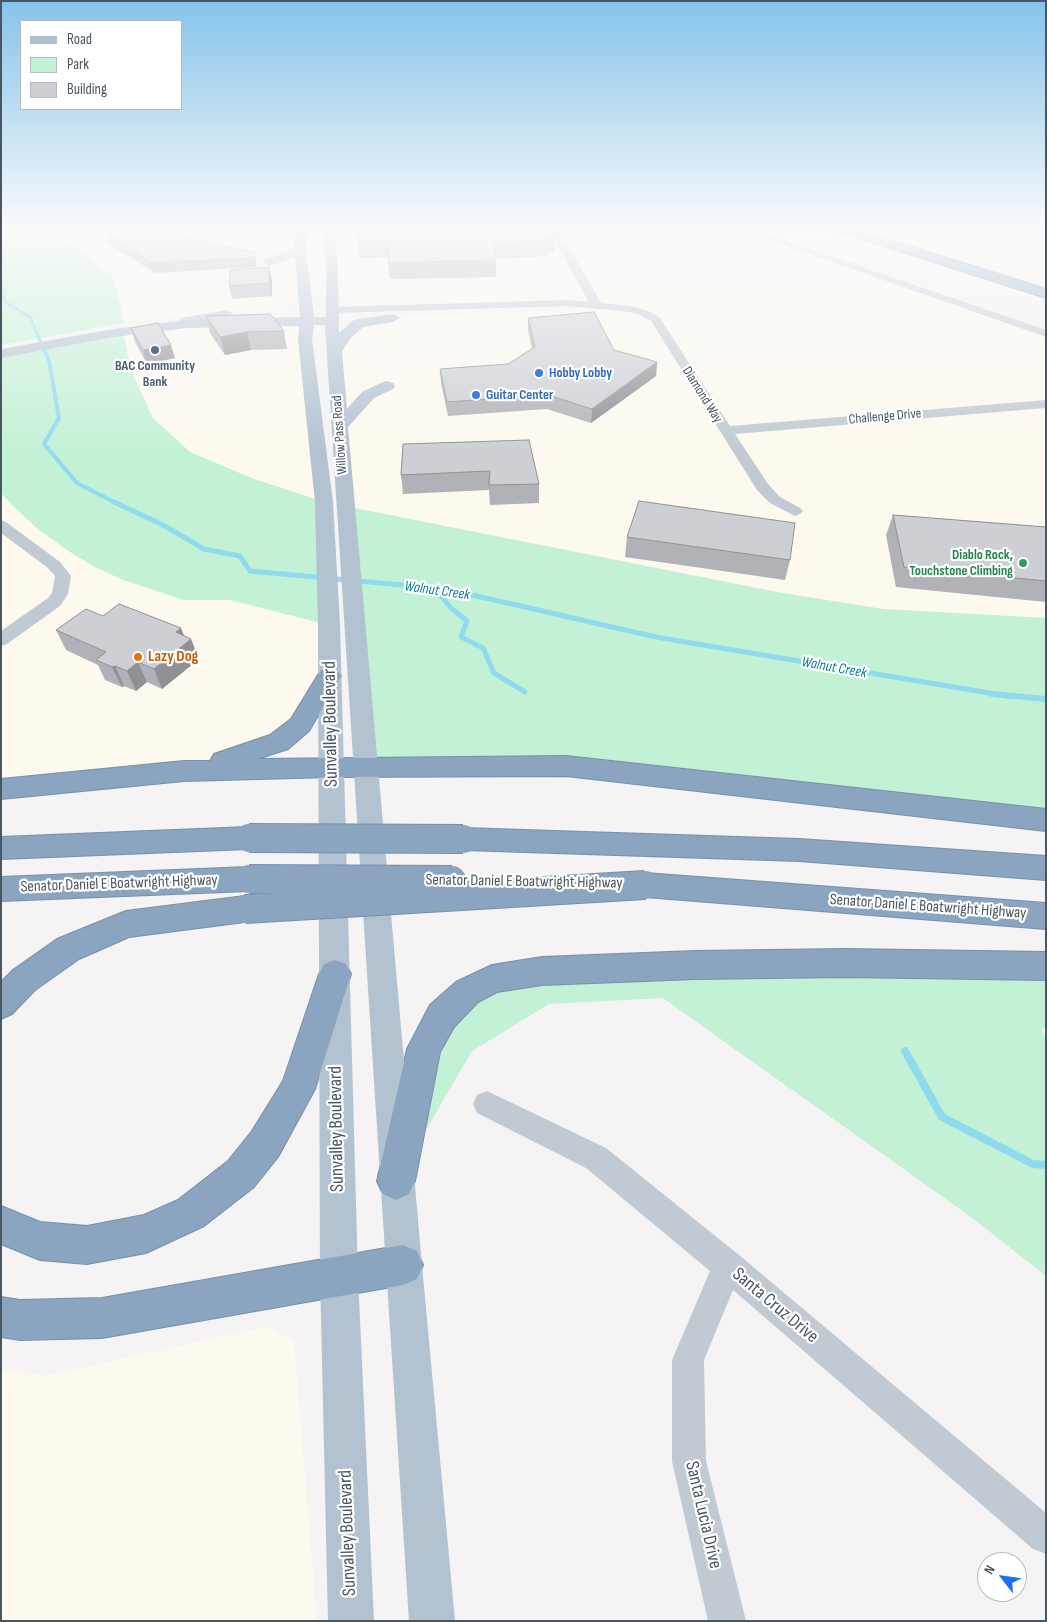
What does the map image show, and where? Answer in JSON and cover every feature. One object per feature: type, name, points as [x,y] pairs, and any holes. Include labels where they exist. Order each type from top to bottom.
[{"type":"highway","points":[[184,771],[241,756],[279,742],[300,726],[329,676]]},
{"type":"highway","points":[[1,789],[184,771],[333,767],[574,767],[1046,820]]},
{"type":"highway","points":[[1,848],[249,838],[463,839],[798,850],[1046,868]]},
{"type":"highway","name":"Senator Daniel E Boatwright Highway","points":[[1,889],[249,879],[469,880],[644,885],[1046,916]]},
{"type":"highway","points":[[1,1004],[24,980],[46,963],[68,949],[126,924],[245,909],[644,885]]},
{"type":"highway","points":[[396,1181],[424,1049],[442,1016],[468,992],[492,979],[542,971],[695,965],[845,963],[1046,966]]},
{"type":"highway","points":[[1,1225],[40,1241],[87,1245],[146,1234],[191,1213],[241,1174],[265,1144],[298,1090],[335,974]]},
{"type":"highway","points":[[1,1316],[20,1320],[102,1318],[403,1265]]},
{"type":"main road","name":"Willow Pass Road","points":[[306,303],[308,316],[305,339],[324,502],[330,636]]},
{"type":"main road","name":"Willow Pass Road","points":[[332,303],[331,328],[335,351],[355,644]]},
{"type":"main road","points":[[350,303],[380,309]]},
{"type":"main road","points":[[249,313],[278,308]]},
{"type":"main road","points":[[1,354],[168,317],[227,313],[308,316]]},
{"type":"main road","points":[[1,345],[112,329],[333,315]]},
{"type":"main road","points":[[335,351],[344,335],[359,323],[392,318]]},
{"type":"main road","points":[[340,426],[368,394],[387,386]]},
{"type":"main road","name":"Sunvalley Boulevard","points":[[330,636],[329,676],[333,767],[339,1276],[351,1621]]},
{"type":"main road","name":"Sunvalley Boulevard","points":[[355,644],[432,1621]]},
{"type":"street","name":"Diamond Way","points":[[333,315],[380,309],[568,303],[596,304],[631,309],[655,319],[762,487],[774,500],[795,511]]},
{"type":"street","points":[[956,303],[1046,334]]},
{"type":"street","name":"Diamond Way","points":[[333,315],[392,318],[575,310],[596,304]]},
{"type":"street","points":[[177,325],[186,320],[219,316],[227,313]]},
{"type":"street","name":"Challenge Drive","points":[[725,431],[1046,404]]},
{"type":"street","points":[[1,525],[54,565],[62,576],[60,594],[54,602],[1,640]]},
{"type":"street","name":"Santa Cruz Drive","points":[[487,1104],[596,1158],[728,1266],[1046,1536]]},
{"type":"street","name":"Santa Lucia Drive","points":[[727,1621],[688,1461],[688,1360],[728,1266]]},
{"type":"shaded area","points":[[119,303],[287,303],[278,308],[249,313],[195,315],[124,323]]},
{"type":"shaded area","points":[[350,303],[956,303],[1046,334],[1046,618],[883,609],[777,592],[345,506],[335,351],[352,328],[393,318],[575,310],[594,305],[365,307]]},
{"type":"shaded area","points":[[307,321],[324,502],[254,479],[190,452],[153,419],[131,370],[123,332]]},
{"type":"shaded area","points":[[1,493],[13,506],[70,552],[95,567],[123,580],[180,598],[230,600],[329,625],[329,676],[279,742],[184,771],[1,789]]},
{"type":"shaded area","points":[[259,1328],[271,1328],[294,1341],[317,1621],[1,1621],[1,1369],[45,1376]]},
{"type":"green space","points":[[1,303],[119,303],[124,323],[1,345]]},
{"type":"green space","points":[[123,332],[131,370],[153,418],[190,452],[254,479],[324,502],[329,625],[230,600],[184,600],[123,580],[95,567],[39,530],[1,493],[1,354]]},
{"type":"green space","points":[[345,506],[777,592],[883,609],[1046,618],[1046,820],[606,770],[365,767]]},
{"type":"green space","points":[[1046,966],[1046,1028],[1041,1028],[1046,1038],[1046,1276],[971,1217],[663,998],[549,1004],[472,1051],[396,1181],[424,1049],[492,979]]},
{"type":"building","points":[[594,312],[614,350],[657,362],[592,409],[548,395],[447,402],[440,369],[508,364],[535,347],[528,318]]},
{"type":"building","points":[[270,314],[284,331],[247,332],[220,337],[206,316]]},
{"type":"building","points":[[158,323],[171,345],[143,350],[131,328]]},
{"type":"building","points":[[529,440],[539,484],[489,485],[490,471],[401,475],[403,444]]},
{"type":"building","points":[[639,501],[795,523],[790,560],[627,537]]},
{"type":"building","points":[[893,515],[1046,527],[1046,581],[904,567]]},
{"type":"building","points":[[119,604],[181,628],[176,632],[191,639],[154,669],[138,662],[127,671],[96,660],[106,652],[56,630],[86,609],[103,616]]},
{"type":"waterway","name":"Walnut Creek","points":[[6,303],[30,317],[44,350]]},
{"type":"waterway","name":"Walnut Creek","points":[[44,349],[49,361],[59,418],[44,444],[77,483],[115,502]]},
{"type":"waterway","name":"Walnut Creek","points":[[115,502],[163,525],[204,549],[240,556],[250,571],[446,589],[656,637],[999,695]]},
{"type":"waterway","points":[[435,589],[451,608],[467,621],[461,637],[483,648],[494,673],[525,692]]},
{"type":"waterway","name":"Walnut Creek","points":[[992,694],[999,695]]},
{"type":"waterway","name":"Walnut Creek","points":[[999,695],[1046,699]]},
{"type":"waterway","name":"Walnut Creek","points":[[999,695],[1007,696]]},
{"type":"waterway","points":[[905,1051],[942,1117],[1033,1164],[1046,1165]]},
{"type":"place","name":"BAC Community Bank","points":[[155,350]]},
{"type":"place","name":"Hobby Lobby","points":[[539,373]]},
{"type":"place","name":"Guitar Center","points":[[476,395]]},
{"type":"place","name":"Diablo Rock, Touchstone Climbing","points":[[1023,563]]},
{"type":"place","name":"Lazy Dog","points":[[138,657]]}]
